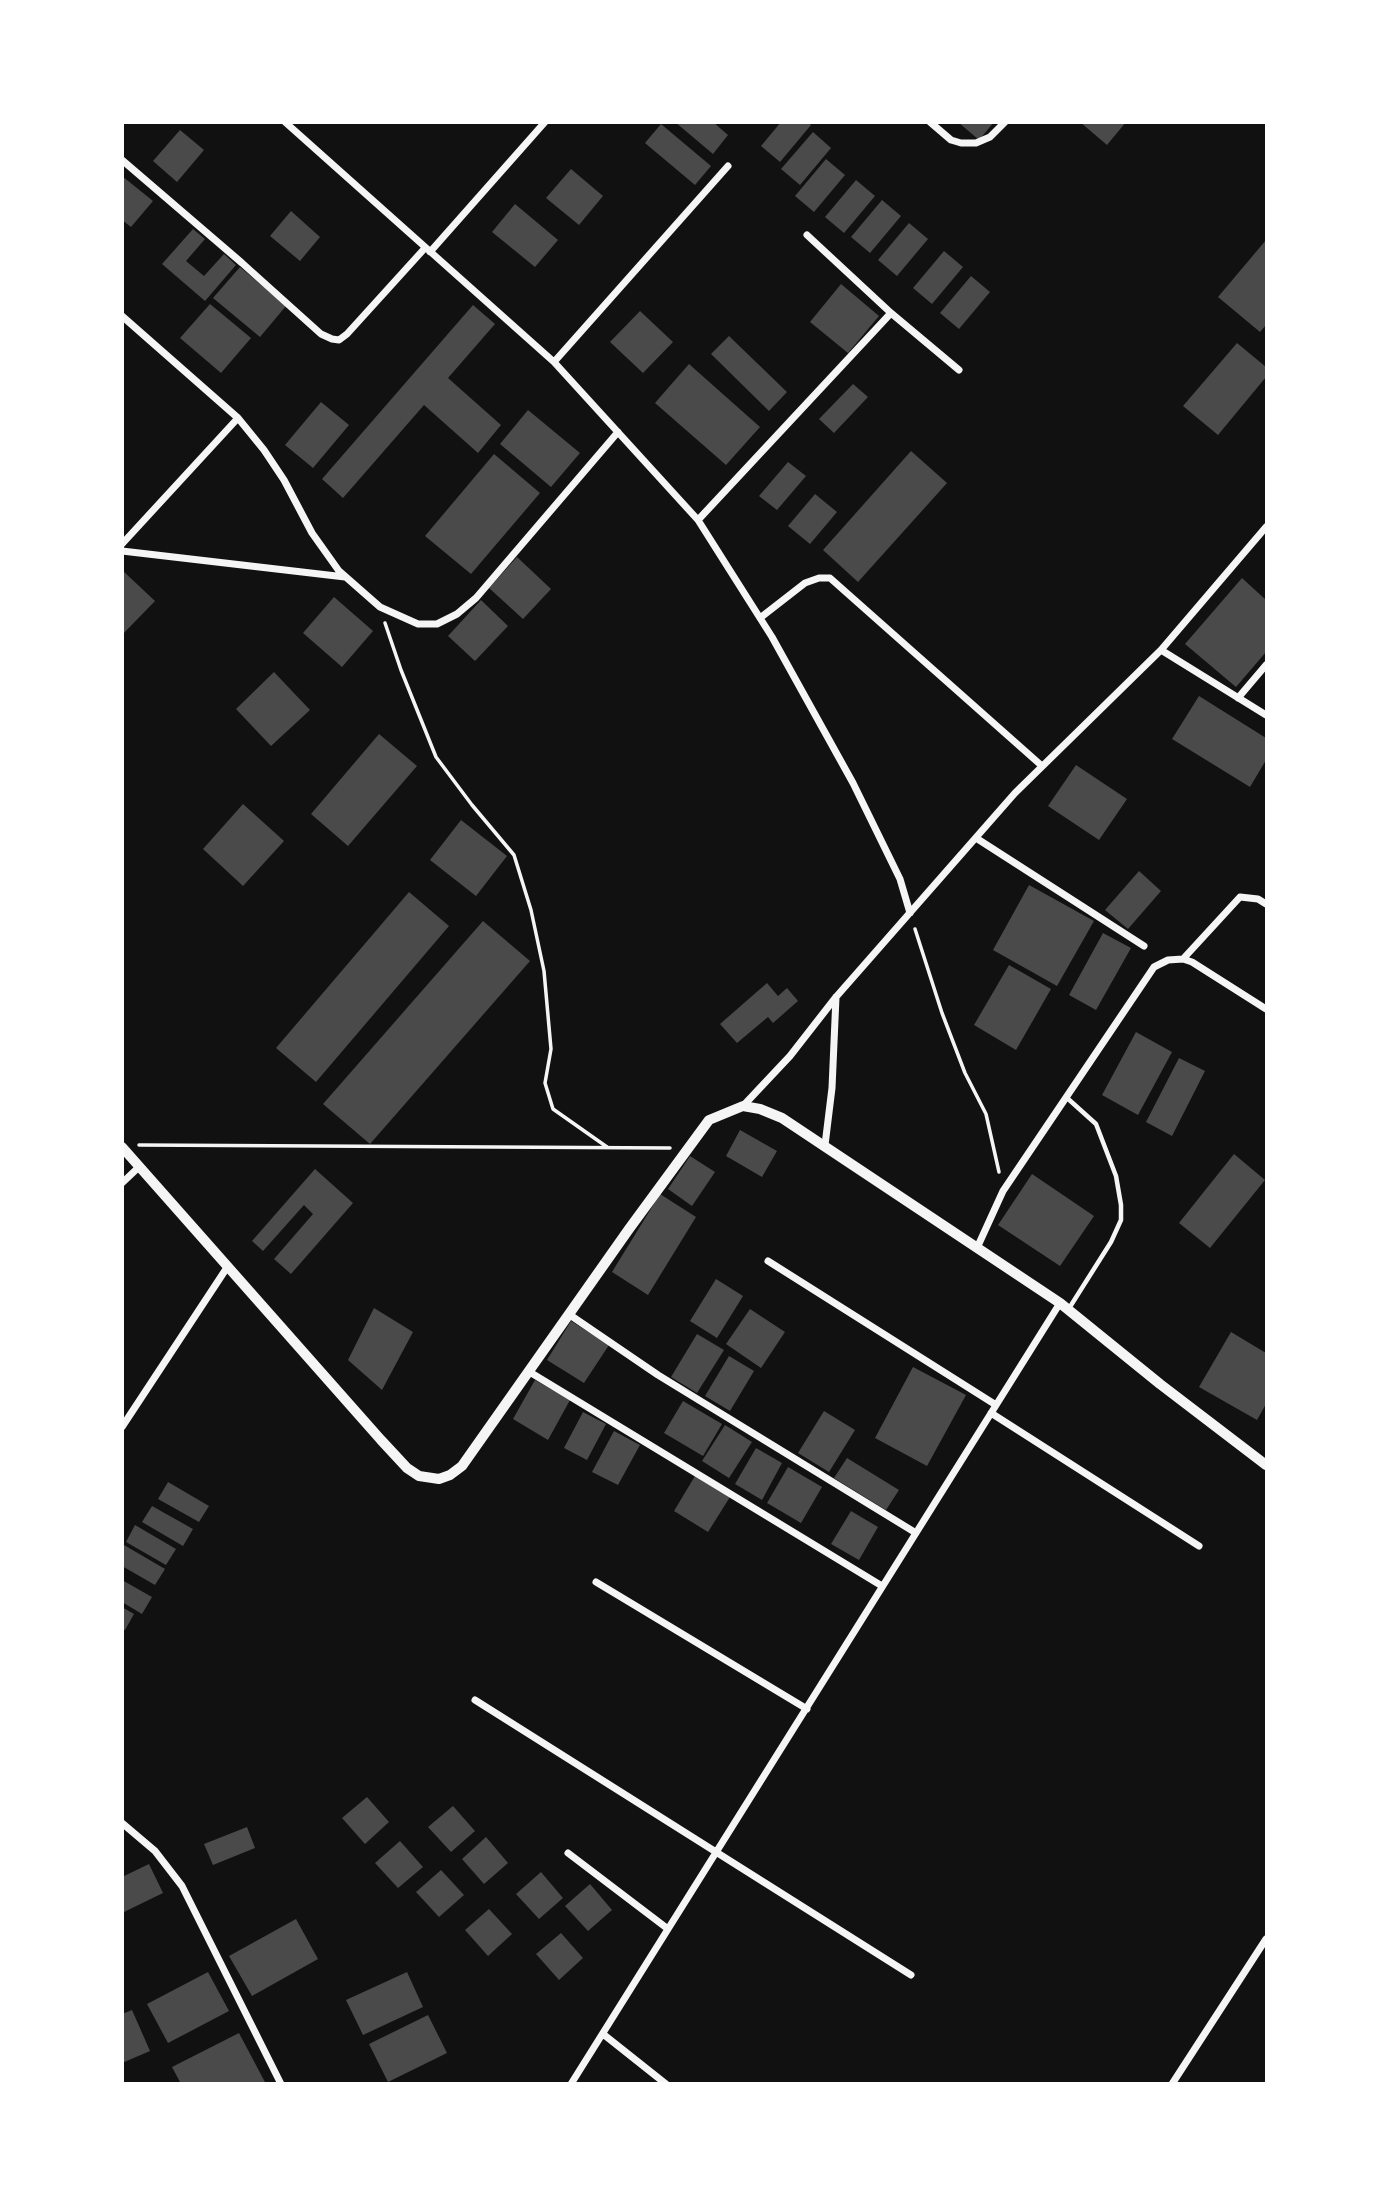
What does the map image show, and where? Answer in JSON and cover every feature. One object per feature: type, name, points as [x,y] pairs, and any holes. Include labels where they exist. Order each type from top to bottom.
[{"type":"street","points":[[285,122],[554,362],[698,520],[760,618],[853,783],[901,879],[910,913]]},
{"type":"street","points":[[122,160],[321,334],[332,340],[339,340],[428,250],[545,122]]},
{"type":"street","points":[[930,122],[951,140],[961,143],[976,142],[990,136],[1005,122]]},
{"type":"street","points":[[554,362],[728,166]]},
{"type":"street","points":[[807,235],[891,313],[959,370]]},
{"type":"street","points":[[698,520],[891,313]]},
{"type":"street","points":[[122,316],[238,418],[284,480],[312,533],[339,571],[380,607],[418,624],[438,624],[457,614],[476,598],[618,432]]},
{"type":"street","points":[[122,544],[238,418]]},
{"type":"street","points":[[122,1147],[407,1468],[419,1476],[439,1479],[450,1475],[462,1466],[709,1120],[743,1106],[790,1056],[836,997],[1015,793],[1161,650],[1266,527]]},
{"type":"street","points":[[122,551],[346,577]]},
{"type":"street","points":[[760,618],[805,583],[818,578],[831,578],[1042,766]]},
{"type":"street","points":[[1161,650],[1266,715]]},
{"type":"street","points":[[1238,698],[1266,665]]},
{"type":"street","points":[[976,838],[1144,946]]},
{"type":"street","points":[[1183,960],[1240,897],[1258,899],[1266,904]]},
{"type":"street","points":[[977,1248],[1003,1191],[1154,967],[1168,960],[1192,962],[1266,1009]]},
{"type":"street","points":[[825,1145],[832,1088],[836,997]]},
{"type":"street","points":[[743,1106],[760,1109],[782,1118],[1064,1307],[1266,1465]]},
{"type":"street","points":[[122,1183],[140,1167]]},
{"type":"street","points":[[768,1261],[996,1405]]},
{"type":"street","points":[[122,1427],[228,1266]]},
{"type":"street","points":[[572,2084],[996,1405],[1064,1307]]},
{"type":"street","points":[[570,1315],[658,1375],[916,1533]]},
{"type":"street","points":[[528,1371],[882,1586]]},
{"type":"street","points":[[991,1413],[1199,1546]]},
{"type":"street","points":[[596,1582],[807,1709]]},
{"type":"street","points":[[475,1700],[911,1975]]},
{"type":"street","points":[[122,1823],[155,1851],[182,1886],[281,2084]]},
{"type":"street","points":[[568,1853],[668,1930]]},
{"type":"street","points":[[1172,2084],[1266,1939]]},
{"type":"street","points":[[603,2034],[666,2084]]},
{"type":"lane","points":[[1064,1307],[1111,1242],[1121,1220],[1116,1176],[1096,1124],[1066,1097]]},
{"type":"path","points":[[380,607],[401,670],[436,757],[514,855],[531,910],[544,971],[551,1048],[545,1083],[553,1109],[607,1147]]},
{"type":"path","points":[[910,913],[942,1013],[965,1073],[986,1114],[1003,1191]]},
{"type":"path","points":[[136,1145],[690,1148]]},
{"type":"building","points":[[675,122],[713,122],[728,135],[713,154]]},
{"type":"building","points":[[781,122],[808,122],[811,125],[780,162],[761,146]]},
{"type":"building","points":[[958,122],[994,122],[979,140]]},
{"type":"building","points":[[1080,122],[1126,122],[1107,145]]},
{"type":"building","points":[[661,124],[711,166],[695,185],[645,143]]},
{"type":"building","points":[[180,130],[204,150],[177,182],[153,161]]},
{"type":"building","points":[[813,132],[831,148],[800,185],[781,169]]},
{"type":"building","points":[[826,159],[845,175],[814,212],[795,196]]},
{"type":"building","points":[[571,169],[603,196],[579,225],[546,198]]},
{"type":"building","points":[[122,176],[153,201],[131,227],[122,220]]},
{"type":"building","points":[[856,180],[875,196],[844,233],[825,217]]},
{"type":"building","points":[[882,200],[901,216],[870,253],[851,237]]},
{"type":"building","points":[[515,204],[558,240],[535,267],[492,232]]},
{"type":"building","points":[[291,211],[320,237],[300,261],[270,236]]},
{"type":"building","points":[[909,223],[928,239],[897,276],[878,260]]},
{"type":"building","points":[[193,229],[205,239],[186,261],[204,276],[224,254],[236,265],[205,301],[162,264]]},
{"type":"building","points":[[1266,240],[1266,325],[1260,332],[1218,297]]},
{"type":"building","points":[[944,251],[963,267],[932,304],[913,288]]},
{"type":"building","points":[[240,267],[286,306],[260,337],[213,298]]},
{"type":"building","points":[[971,276],[990,292],[959,329],[940,313]]},
{"type":"building","points":[[841,284],[879,316],[848,353],[810,322]]},
{"type":"building","points":[[210,304],[251,338],[221,373],[180,338]]},
{"type":"building","points":[[473,305],[495,324],[448,378],[501,425],[478,453],[424,405],[343,498],[322,479]]},
{"type":"building","points":[[640,311],[673,342],[643,373],[610,342]]},
{"type":"building","points":[[729,336],[787,392],[769,411],[711,354]]},
{"type":"building","points":[[1237,343],[1266,367],[1266,377],[1218,435],[1183,406]]},
{"type":"building","points":[[689,364],[760,427],[726,465],[655,403]]},
{"type":"building","points":[[853,384],[868,397],[834,433],[819,419]]},
{"type":"building","points":[[321,402],[349,425],[313,468],[285,445]]},
{"type":"building","points":[[528,410],[580,453],[551,487],[500,444]]},
{"type":"building","points":[[911,451],[947,483],[858,582],[823,550]]},
{"type":"building","points":[[494,454],[540,493],[471,574],[425,536]]},
{"type":"building","points":[[788,462],[806,476],[777,510],[759,496]]},
{"type":"building","points":[[815,494],[837,512],[810,544],[788,526]]},
{"type":"building","points":[[517,557],[551,589],[523,619],[489,588]]},
{"type":"building","points":[[122,570],[155,601],[122,635]]},
{"type":"building","points":[[1242,578],[1266,600],[1266,652],[1236,687],[1185,644]]},
{"type":"building","points":[[334,597],[373,631],[342,667],[303,633]]},
{"type":"building","points":[[481,600],[508,626],[475,661],[448,636]]},
{"type":"building","points":[[274,672],[310,710],[271,746],[236,709]]},
{"type":"building","points":[[1199,696],[1266,738],[1266,760],[1250,787],[1172,739]]},
{"type":"building","points":[[379,734],[417,766],[348,846],[311,814]]},
{"type":"building","points":[[1076,765],[1127,799],[1099,840],[1048,806]]},
{"type":"building","points":[[243,804],[284,841],[243,886],[203,849]]},
{"type":"building","points":[[461,820],[507,856],[476,896],[430,860]]},
{"type":"building","points":[[1139,871],[1161,891],[1128,929],[1105,910]]},
{"type":"building","points":[[1029,885],[1094,921],[1057,986],[993,950]]},
{"type":"building","points":[[409,892],[449,926],[316,1082],[276,1048]]},
{"type":"building","points":[[483,921],[530,961],[370,1144],[323,1104]]},
{"type":"building","points":[[1103,933],[1131,948],[1096,1010],[1069,995]]},
{"type":"building","points":[[1009,965],[1051,989],[1016,1050],[974,1025]]},
{"type":"building","points":[[767,983],[778,996],[787,988],[798,1001],[773,1023],[768,1017],[737,1043],[720,1024]]},
{"type":"building","points":[[1136,1032],[1172,1052],[1138,1115],[1102,1095]]},
{"type":"building","points":[[1179,1058],[1205,1071],[1172,1136],[1146,1122]]},
{"type":"building","points":[[740,1130],[777,1151],[762,1177],[726,1156]]},
{"type":"building","points":[[1234,1154],[1265,1180],[1210,1248],[1179,1223]]},
{"type":"building","points":[[690,1156],[715,1172],[692,1206],[668,1189]]},
{"type":"building","points":[[315,1169],[353,1203],[291,1274],[274,1259],[313,1214],[304,1205],[263,1251],[252,1241]]},
{"type":"building","points":[[1032,1174],[1094,1216],[1060,1266],[998,1225]]},
{"type":"building","points":[[660,1194],[696,1217],[648,1295],[612,1272]]},
{"type":"building","points":[[716,1279],[743,1296],[717,1338],[690,1321]]},
{"type":"building","points":[[374,1308],[413,1332],[382,1390],[348,1360]]},
{"type":"building","points":[[750,1309],[785,1332],[761,1368],[726,1344]]},
{"type":"building","points":[[571,1321],[609,1345],[584,1383],[547,1360]]},
{"type":"building","points":[[1231,1332],[1266,1353],[1266,1404],[1257,1420],[1199,1387]]},
{"type":"building","points":[[697,1334],[724,1350],[697,1393],[671,1377]]},
{"type":"building","points":[[729,1356],[754,1371],[730,1411],[705,1396]]},
{"type":"building","points":[[913,1367],[966,1395],[927,1466],[875,1438]]},
{"type":"building","points":[[535,1380],[570,1400],[548,1440],[513,1419]]},
{"type":"building","points":[[683,1401],[722,1424],[703,1456],[664,1433]]},
{"type":"building","points":[[824,1411],[855,1430],[829,1472],[798,1453]]},
{"type":"building","points":[[583,1412],[606,1424],[587,1460],[564,1448]]},
{"type":"building","points":[[725,1425],[752,1442],[729,1478],[702,1461]]},
{"type":"building","points":[[614,1431],[640,1445],[618,1485],[592,1472]]},
{"type":"building","points":[[756,1448],[782,1463],[762,1500],[735,1484]]},
{"type":"building","points":[[847,1458],[899,1490],[886,1510],[834,1478]]},
{"type":"building","points":[[788,1467],[822,1487],[801,1523],[767,1503]]},
{"type":"building","points":[[695,1476],[730,1497],[708,1532],[674,1511]]},
{"type":"building","points":[[168,1482],[209,1506],[199,1522],[158,1499]]},
{"type":"building","points":[[152,1506],[193,1529],[183,1546],[142,1522]]},
{"type":"building","points":[[851,1511],[878,1527],[859,1560],[831,1544]]},
{"type":"building","points":[[135,1525],[176,1549],[166,1565],[126,1542]]},
{"type":"building","points":[[124,1545],[165,1569],[155,1585],[122,1566]]},
{"type":"building","points":[[122,1580],[152,1597],[142,1614],[122,1602]]},
{"type":"building","points":[[122,1607],[134,1614],[125,1630],[122,1629]]},
{"type":"building","points":[[367,1797],[389,1822],[365,1844],[342,1818]]},
{"type":"building","points":[[453,1806],[475,1831],[451,1852],[428,1827]]},
{"type":"building","points":[[247,1827],[255,1848],[213,1865],[204,1844]]},
{"type":"building","points":[[486,1837],[508,1863],[484,1884],[462,1859]]},
{"type":"building","points":[[400,1841],[423,1867],[398,1888],[375,1863]]},
{"type":"building","points":[[149,1864],[163,1893],[122,1913],[122,1877]]},
{"type":"building","points":[[441,1870],[464,1895],[439,1917],[416,1892]]},
{"type":"building","points":[[541,1872],[563,1898],[539,1919],[516,1894]]},
{"type":"building","points":[[590,1884],[612,1910],[588,1931],[565,1906]]},
{"type":"building","points":[[489,1909],[512,1934],[488,1956],[465,1930]]},
{"type":"building","points":[[296,1919],[318,1959],[252,1996],[229,1956]]},
{"type":"building","points":[[561,1933],[583,1958],[559,1980],[536,1954]]},
{"type":"building","points":[[208,1972],[229,2011],[168,2043],[147,2004]]},
{"type":"building","points":[[407,1972],[423,2007],[363,2035],[346,2000]]},
{"type":"building","points":[[132,2010],[150,2051],[122,2063],[122,2014]]},
{"type":"building","points":[[428,2015],[447,2053],[388,2082],[369,2044]]},
{"type":"building","points":[[239,2033],[266,2084],[181,2084],[172,2067]]}]
